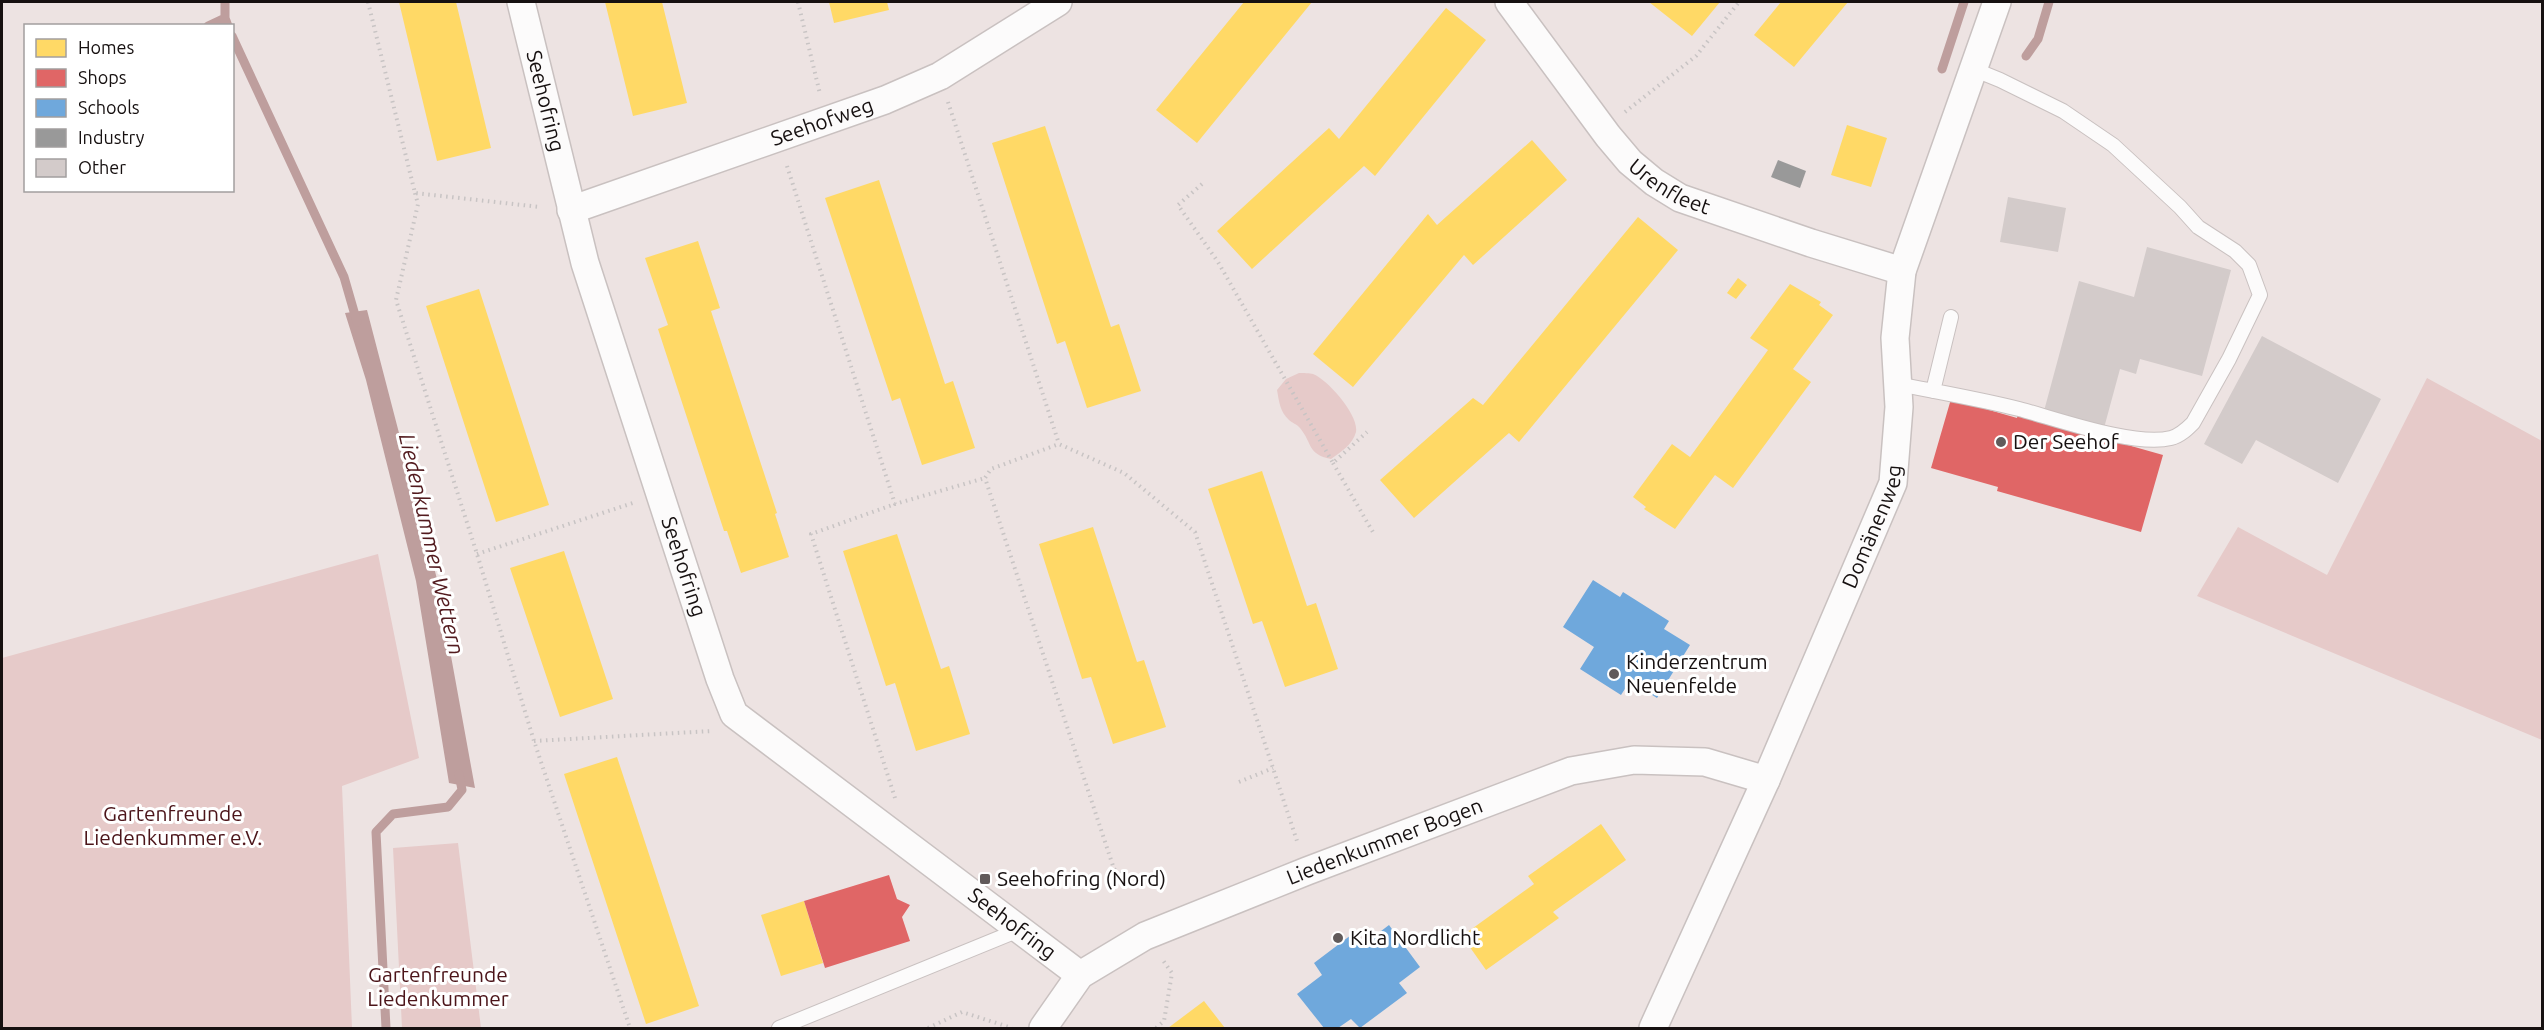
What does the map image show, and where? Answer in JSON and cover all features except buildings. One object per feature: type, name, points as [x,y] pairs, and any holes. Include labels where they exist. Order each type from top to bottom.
[{"type":"street","name":"Seehofring","points":[[521,2],[585,263],[720,679],[734,714],[1080,975]]},
{"type":"street","name":"Seehofweg","points":[[571,210],[885,100],[940,76],[1058,2]]},
{"type":"street","name":"Urenfleet","points":[[1509,2],[1608,136],[1630,162],[1654,182],[1691,201],[1811,243],[1902,271]]},
{"type":"street","name":"Domänenweg","points":[[1653,1029],[1766,780],[1893,483],[1899,407],[1895,338],[1902,271],[1997,2]]},
{"type":"street","name":"Liedenkummer Bogen","points":[[1043,1029],[1080,975],[1144,936],[1307,871],[1571,771],[1634,760],[1705,762],[1766,780]]},
{"type":"lane","points":[[1898,384],[2017,409],[2123,436],[2172,438],[2193,423],[2229,360],[2260,295],[2249,265],[2235,251],[2198,227],[2180,207],[2113,145],[2063,111],[2001,80],[1973,69]]},
{"type":"lane","points":[[1933,391],[1951,317]]},
{"type":"lane","points":[[778,1029],[1019,930]]},
{"type":"path","points":[[368,2],[418,204],[396,300],[534,741],[630,1029]]},
{"type":"path","points":[[798,2],[827,120]]},
{"type":"path","points":[[1625,112],[1696,56],[1739,2]]},
{"type":"path","points":[[940,76],[1059,444]]},
{"type":"path","points":[[778,138],[895,504]]},
{"type":"path","points":[[1202,184],[1178,205],[1218,262],[1374,534]]},
{"type":"path","points":[[415,193],[571,210]]},
{"type":"path","points":[[1334,463],[1367,432]]},
{"type":"path","points":[[897,803],[812,534],[895,504],[985,478],[991,469],[1059,444],[1124,473],[1195,532],[1307,871]]},
{"type":"path","points":[[985,478],[1114,869],[1126,876]]},
{"type":"path","points":[[477,554],[660,494]]},
{"type":"path","points":[[534,741],[713,730],[734,714]]},
{"type":"path","points":[[1239,782],[1273,768]]},
{"type":"path","points":[[1144,936],[1172,973],[1164,1021],[1156,1029]]},
{"type":"path","points":[[928,1029],[962,1012],[1012,1029]]},
{"type":"green space","points":[[1299,373],[1313,374],[1326,383],[1348,408],[1356,425],[1356,432],[1352,440],[1331,459],[1323,457],[1311,448],[1300,428],[1286,417],[1279,402],[1277,390],[1286,379]]},
{"type":"green space","points":[[2427,378],[2542,441],[2542,740],[2197,596],[2238,527],[2327,575]]},
{"type":"green space","name":"Gartenfreunde Liedenkummer e.V.","points":[[378,554],[419,758],[342,786],[352,1028],[2,1028],[2,658]]},
{"type":"green space","name":"Gartenfreunde Liedenkummer","points":[[458,843],[481,1028],[402,1028],[393,848]]},
{"type":"shaded area","points":[[367,310],[437,579],[475,788],[449,783],[416,581],[366,380],[345,313]]},
{"type":"waterway","name":"Liedenkummer Wettern","points":[[225,2],[227,24]]},
{"type":"waterway","points":[[1942,69],[1964,2]]},
{"type":"waterway","points":[[2026,56],[2038,39],[2049,2]]},
{"type":"waterway","points":[[212,24],[225,18]]},
{"type":"waterway","name":"Liedenkummer Wettern","points":[[234,40],[344,277],[357,322]]},
{"type":"waterway","name":"Liedenkummer Wettern","points":[[386,1028],[376,832],[393,814],[448,807],[462,790],[459,774]]},
{"type":"place","name":"Der Seehof","points":[[2001,442]]},
{"type":"place","name":"Kinderzentrum Neuenfelde","points":[[1614,674]]},
{"type":"place","name":"Seehofring (Nord)","points":[[985,879]]},
{"type":"place","name":"Kita Nordlicht","points":[[1338,938]]}]
